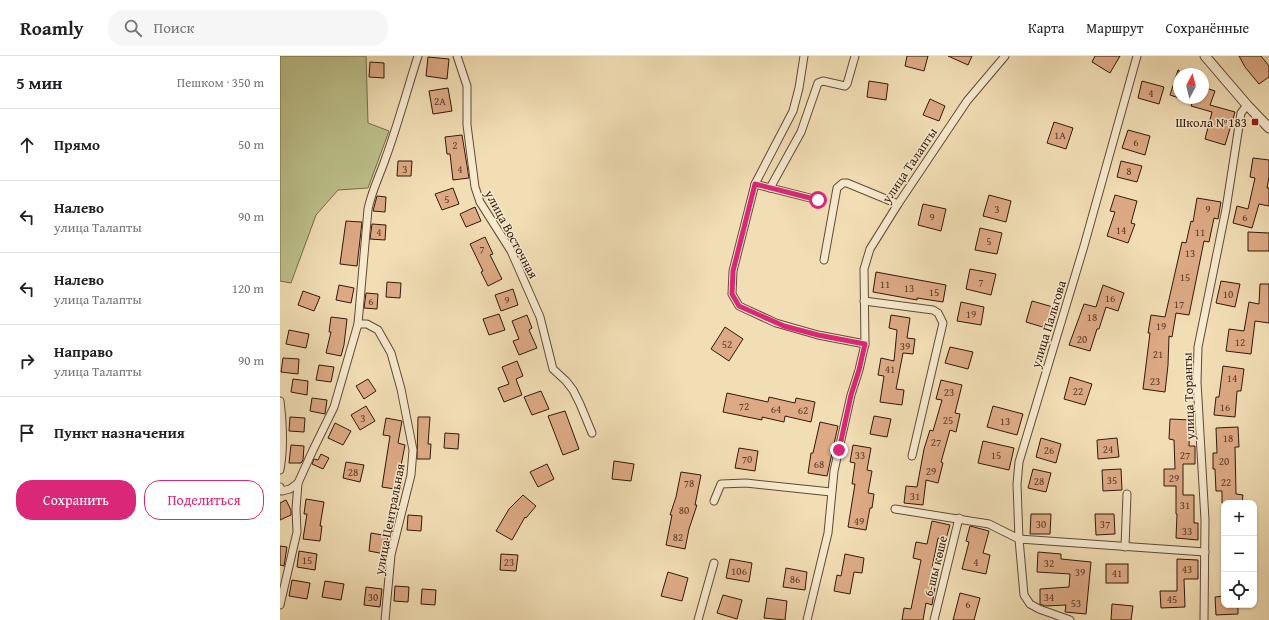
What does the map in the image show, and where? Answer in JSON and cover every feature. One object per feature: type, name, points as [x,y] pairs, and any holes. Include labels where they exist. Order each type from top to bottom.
[{"type":"street","points":[[280,606],[297,532],[296,509],[298,483],[315,444],[334,407],[358,324],[368,210],[372,192],[393,139],[418,56]]},
{"type":"street","name":"улица Восточная","points":[[457,56],[467,86],[467,125],[475,187],[480,202],[511,251],[540,317],[553,369],[573,390],[592,433]]},
{"type":"street","points":[[804,56],[799,88],[793,111],[755,184],[733,271],[732,294],[739,306],[784,326],[818,335],[865,344]]},
{"type":"street","points":[[770,188],[801,132],[818,83],[823,81],[845,86],[847,84],[855,56]]},
{"type":"street","name":"улица Талапты","points":[[807,620],[828,533],[832,492],[839,450],[851,395],[865,344],[864,270],[870,249],[898,204],[969,99],[1005,56]]},
{"type":"street","name":"улица Пальгова","points":[[1070,620],[1039,609],[1030,604],[1024,595],[1019,539],[1017,484],[1019,462],[1084,246],[1137,56]]},
{"type":"street","points":[[1206,56],[1247,105],[1269,128]]},
{"type":"street","name":"улица Торангы","points":[[1204,620],[1205,520],[1197,382],[1198,347],[1226,209],[1241,113],[1247,105]]},
{"type":"street","points":[[824,260],[837,188],[843,183],[898,204]]},
{"type":"street","points":[[755,184],[818,200]]},
{"type":"street","points":[[864,301],[933,310],[938,313],[943,323],[912,456]]},
{"type":"street","name":"улица Центральная","points":[[358,324],[367,324],[378,330],[391,353],[401,389],[413,450],[411,474],[391,555],[385,620]]},
{"type":"street","points":[[280,401],[283,421],[283,450],[280,470]]},
{"type":"street","points":[[280,486],[282,491],[290,489],[298,483]]},
{"type":"street","points":[[714,501],[721,484],[746,483],[832,492]]},
{"type":"street","points":[[1125,546],[1127,494]]},
{"type":"street","points":[[895,509],[989,524],[1019,539],[1205,552]]},
{"type":"street","name":"6-шы көше","points":[[934,620],[959,518]]},
{"type":"street","points":[[698,620],[714,563]]},
{"type":"green space","points":[[280,56],[366,56],[368,123],[389,131],[368,188],[338,190],[316,215],[291,283],[280,281]]},
{"type":"building","points":[[907,56],[928,56],[924,71],[905,66]]},
{"type":"building","points":[[948,56],[972,56],[968,65]]},
{"type":"building","points":[[1095,56],[1120,56],[1110,73],[1092,62]]},
{"type":"building","points":[[1239,56],[1261,56],[1269,66],[1269,77],[1259,84],[1245,67]]},
{"type":"building","points":[[428,57],[449,59],[447,79],[426,76]]},
{"type":"building","points":[[370,62],[384,63],[384,78],[369,77]]},
{"type":"building","points":[[869,81],[888,84],[886,100],[867,97]]},
{"type":"building","points":[[1142,81],[1164,87],[1159,104],[1138,98]]},
{"type":"building","points":[[1173,86],[1173,96],[1170,95]]},
{"type":"building","points":[[448,88],[452,111],[433,114],[429,91]]},
{"type":"building","points":[[1209,89],[1215,91],[1210,105],[1235,112],[1225,145],[1205,139],[1212,112],[1191,106],[1192,104],[1209,104]]},
{"type":"building","points":[[930,99],[945,106],[939,121],[923,115]]},
{"type":"building","points":[[1054,122],[1073,128],[1066,149],[1047,143]]},
{"type":"building","points":[[1128,130],[1150,136],[1145,155],[1122,148]]},
{"type":"building","points":[[462,135],[469,178],[453,180],[450,154],[447,154],[445,137]]},
{"type":"building","points":[[1253,158],[1269,160],[1269,177],[1267,188],[1269,188],[1269,206],[1259,204],[1252,228],[1233,223],[1237,206],[1248,209],[1255,178],[1250,177]]},
{"type":"building","points":[[398,161],[412,161],[411,176],[397,176]]},
{"type":"building","points":[[1121,161],[1142,166],[1137,182],[1117,177]]},
{"type":"building","points":[[453,188],[459,204],[442,210],[435,194]]},
{"type":"building","points":[[989,195],[1011,201],[1006,222],[983,216]]},
{"type":"building","points":[[1115,195],[1137,201],[1131,223],[1135,224],[1128,243],[1107,236],[1115,212],[1110,211]]},
{"type":"building","points":[[377,196],[386,197],[385,212],[373,211]]},
{"type":"building","points":[[1197,198],[1221,202],[1218,219],[1214,218],[1209,242],[1204,241],[1189,315],[1176,313],[1172,337],[1169,336],[1165,392],[1143,389],[1151,315],[1165,317],[1182,242],[1186,243],[1191,221],[1193,222]]},
{"type":"building","points":[[923,204],[946,209],[941,231],[918,225]]},
{"type":"building","points":[[475,207],[481,221],[466,227],[460,214]]},
{"type":"building","points":[[346,221],[362,222],[357,266],[340,264]]},
{"type":"building","points":[[372,224],[386,225],[385,240],[370,239]]},
{"type":"building","points":[[980,228],[1002,233],[997,254],[975,250]]},
{"type":"building","points":[[1248,232],[1269,233],[1269,251],[1248,251]]},
{"type":"building","points":[[485,237],[493,254],[490,255],[502,279],[488,286],[481,272],[483,271],[470,244]]},
{"type":"building","points":[[970,269],[996,274],[991,295],[966,289]]},
{"type":"building","points":[[876,272],[946,285],[943,302],[917,298],[917,300],[873,292]]},
{"type":"building","points":[[1221,281],[1240,284],[1235,307],[1216,303]]},
{"type":"building","points":[[387,282],[401,283],[400,298],[386,297]]},
{"type":"building","points":[[1260,284],[1269,284],[1269,323],[1255,321],[1251,354],[1226,351],[1229,329],[1244,331],[1249,302],[1259,304]]},
{"type":"building","points":[[339,285],[354,288],[351,303],[336,300]]},
{"type":"building","points":[[1103,285],[1124,293],[1118,311],[1106,307],[1090,351],[1069,345],[1084,304],[1096,307]]},
{"type":"building","points":[[513,289],[518,305],[501,311],[495,295]]},
{"type":"building","points":[[303,291],[320,297],[314,311],[298,305]]},
{"type":"building","points":[[366,293],[378,294],[377,309],[364,308]]},
{"type":"building","points":[[1032,301],[1053,307],[1046,328],[1026,322]]},
{"type":"building","points":[[961,302],[984,307],[981,325],[957,321]]},
{"type":"building","points":[[499,314],[505,330],[489,335],[483,319]]},
{"type":"building","points":[[527,315],[532,328],[529,330],[537,348],[519,355],[513,341],[519,339],[512,321]]},
{"type":"building","points":[[891,315],[910,318],[907,338],[915,339],[913,354],[903,353],[896,389],[904,390],[902,405],[880,402],[884,376],[878,375],[881,358],[894,361],[897,330],[889,328]]},
{"type":"building","points":[[331,317],[347,319],[344,345],[341,356],[326,353],[331,332],[329,332]]},
{"type":"building","points":[[725,327],[743,339],[729,361],[711,349]]},
{"type":"building","points":[[289,330],[309,334],[306,348],[286,344]]},
{"type":"building","points":[[950,347],[973,352],[968,369],[945,363]]},
{"type":"building","points":[[283,358],[299,359],[298,374],[281,372]]},
{"type":"building","points":[[517,361],[523,376],[516,379],[522,395],[504,402],[498,388],[509,384],[502,367]]},
{"type":"building","points":[[319,365],[334,367],[331,382],[316,380]]},
{"type":"building","points":[[1223,366],[1244,369],[1241,391],[1237,391],[1235,417],[1214,415],[1216,397],[1219,397]]},
{"type":"building","points":[[1070,377],[1092,384],[1085,405],[1064,399]]},
{"type":"building","points":[[293,379],[308,381],[307,395],[291,392]]},
{"type":"building","points":[[368,379],[376,391],[364,399],[356,386]]},
{"type":"building","points":[[941,380],[962,385],[955,413],[960,414],[956,432],[950,430],[941,462],[943,463],[938,483],[926,480],[923,505],[904,503],[906,486],[917,487],[924,449],[930,430],[933,431],[942,400],[936,399]]},
{"type":"building","points":[[541,391],[549,409],[532,415],[524,397]]},
{"type":"building","points":[[727,393],[768,402],[769,397],[795,403],[796,398],[815,402],[811,422],[785,416],[784,422],[762,417],[762,420],[723,412]]},
{"type":"building","points":[[312,398],[327,400],[325,414],[310,411]]},
{"type":"building","points":[[366,406],[375,421],[360,430],[351,415]]},
{"type":"building","points":[[993,406],[1023,414],[1017,435],[987,427]]},
{"type":"building","points":[[565,411],[579,449],[563,455],[548,416]]},
{"type":"building","points":[[874,416],[891,419],[887,437],[870,434]]},
{"type":"building","points":[[290,417],[305,418],[304,432],[289,431]]},
{"type":"building","points":[[418,417],[430,417],[428,444],[431,444],[430,459],[417,459]]},
{"type":"building","points":[[386,418],[402,421],[398,443],[405,445],[400,471],[403,471],[401,490],[382,487],[390,436],[383,435]]},
{"type":"building","points":[[1170,419],[1190,420],[1189,446],[1195,446],[1195,464],[1183,464],[1183,495],[1194,495],[1194,523],[1198,523],[1198,540],[1176,538],[1176,486],[1164,486],[1164,469],[1175,469],[1174,440],[1169,439]]},
{"type":"building","points":[[820,422],[838,426],[827,476],[808,473],[811,453],[813,453]]},
{"type":"building","points":[[335,423],[351,431],[343,445],[328,438]]},
{"type":"building","points":[[1238,427],[1239,447],[1235,447],[1236,494],[1243,495],[1242,500],[1222,500],[1222,491],[1216,491],[1215,469],[1213,469],[1213,453],[1217,453],[1216,428]]},
{"type":"building","points":[[445,433],[459,434],[458,449],[444,448]]},
{"type":"building","points":[[1041,438],[1061,444],[1056,463],[1036,457]]},
{"type":"building","points":[[1117,438],[1119,457],[1098,459],[1097,440]]},
{"type":"building","points":[[983,441],[1014,448],[1009,470],[978,463]]},
{"type":"building","points":[[291,445],[304,446],[303,460],[301,463],[289,463]]},
{"type":"building","points":[[853,445],[871,448],[867,470],[872,471],[868,493],[874,494],[866,530],[848,527],[855,484],[852,484],[855,463],[850,462]]},
{"type":"building","points":[[739,448],[758,451],[755,471],[735,468]]},
{"type":"building","points":[[321,454],[329,458],[323,469],[312,464],[314,459],[318,460]]},
{"type":"building","points":[[614,461],[634,464],[631,481],[612,479]]},
{"type":"building","points":[[346,462],[364,465],[360,482],[343,478]]},
{"type":"building","points":[[547,464],[554,479],[538,487],[530,472]]},
{"type":"building","points":[[1033,469],[1051,473],[1046,492],[1028,488]]},
{"type":"building","points":[[1121,469],[1122,490],[1103,491],[1102,470]]},
{"type":"building","points":[[681,472],[701,475],[695,505],[697,505],[689,529],[685,549],[666,545],[672,515],[670,515],[676,497]]},
{"type":"building","points":[[523,495],[536,506],[526,518],[525,517],[512,540],[496,531],[509,509]]},
{"type":"building","points":[[306,499],[324,502],[320,526],[322,526],[320,541],[303,539],[307,514],[304,514]]},
{"type":"building","points":[[286,500],[291,510],[291,515],[280,520],[280,503]]},
{"type":"building","points":[[1031,514],[1051,514],[1050,534],[1030,534]]},
{"type":"building","points":[[1095,514],[1114,514],[1115,534],[1096,535]]},
{"type":"building","points":[[408,515],[422,516],[421,531],[407,530]]},
{"type":"building","points":[[932,521],[950,525],[946,539],[938,538],[932,568],[938,570],[932,605],[926,603],[923,620],[902,620],[904,608],[911,609],[921,560],[913,558],[916,542],[927,544]]},
{"type":"building","points":[[970,526],[989,531],[983,553],[990,555],[986,574],[962,569],[969,542],[966,541]]},
{"type":"building","points":[[371,533],[388,536],[385,554],[369,551]]},
{"type":"building","points":[[280,546],[287,547],[284,566],[280,565]]},
{"type":"building","points":[[299,551],[317,554],[315,570],[297,567]]},
{"type":"building","points":[[1038,552],[1061,554],[1061,559],[1091,562],[1086,614],[1065,612],[1066,605],[1045,606],[1040,604],[1040,589],[1069,587],[1070,574],[1037,572]]},
{"type":"building","points":[[501,554],[518,555],[516,571],[500,570]]},
{"type":"building","points":[[845,554],[864,558],[862,573],[854,572],[850,594],[834,591],[837,575],[841,576]]},
{"type":"building","points":[[730,559],[752,563],[749,582],[726,578]]},
{"type":"building","points":[[1177,559],[1198,560],[1198,579],[1184,579],[1185,607],[1161,608],[1160,591],[1177,591]]},
{"type":"building","points":[[1106,564],[1128,564],[1128,583],[1106,583]]},
{"type":"building","points":[[786,568],[807,572],[805,590],[783,587]]},
{"type":"building","points":[[668,572],[688,578],[682,601],[661,596]]},
{"type":"building","points":[[292,580],[310,583],[307,599],[289,596]]},
{"type":"building","points":[[325,581],[344,584],[341,600],[322,597]]},
{"type":"building","points":[[395,586],[409,587],[408,602],[394,601]]},
{"type":"building","points":[[366,587],[382,589],[380,607],[364,605]]},
{"type":"building","points":[[422,589],[436,590],[435,605],[421,604]]},
{"type":"building","points":[[960,593],[980,598],[974,620],[953,620]]},
{"type":"building","points":[[723,595],[742,600],[737,619],[717,613]]},
{"type":"building","points":[[1221,596],[1221,608],[1238,608],[1238,614],[1216,615],[1215,597]]},
{"type":"building","points":[[767,598],[787,601],[785,620],[764,618]]},
{"type":"building","points":[[1112,604],[1133,606],[1131,620],[1111,620]]},
{"type":"place","name":"Школа №183","points":[[1255,122]]},
{"type":"route","points":[[818,200],[755,184],[733,271],[732,294],[739,306],[776,323],[818,335],[865,344],[851,395],[839,450]]}]
